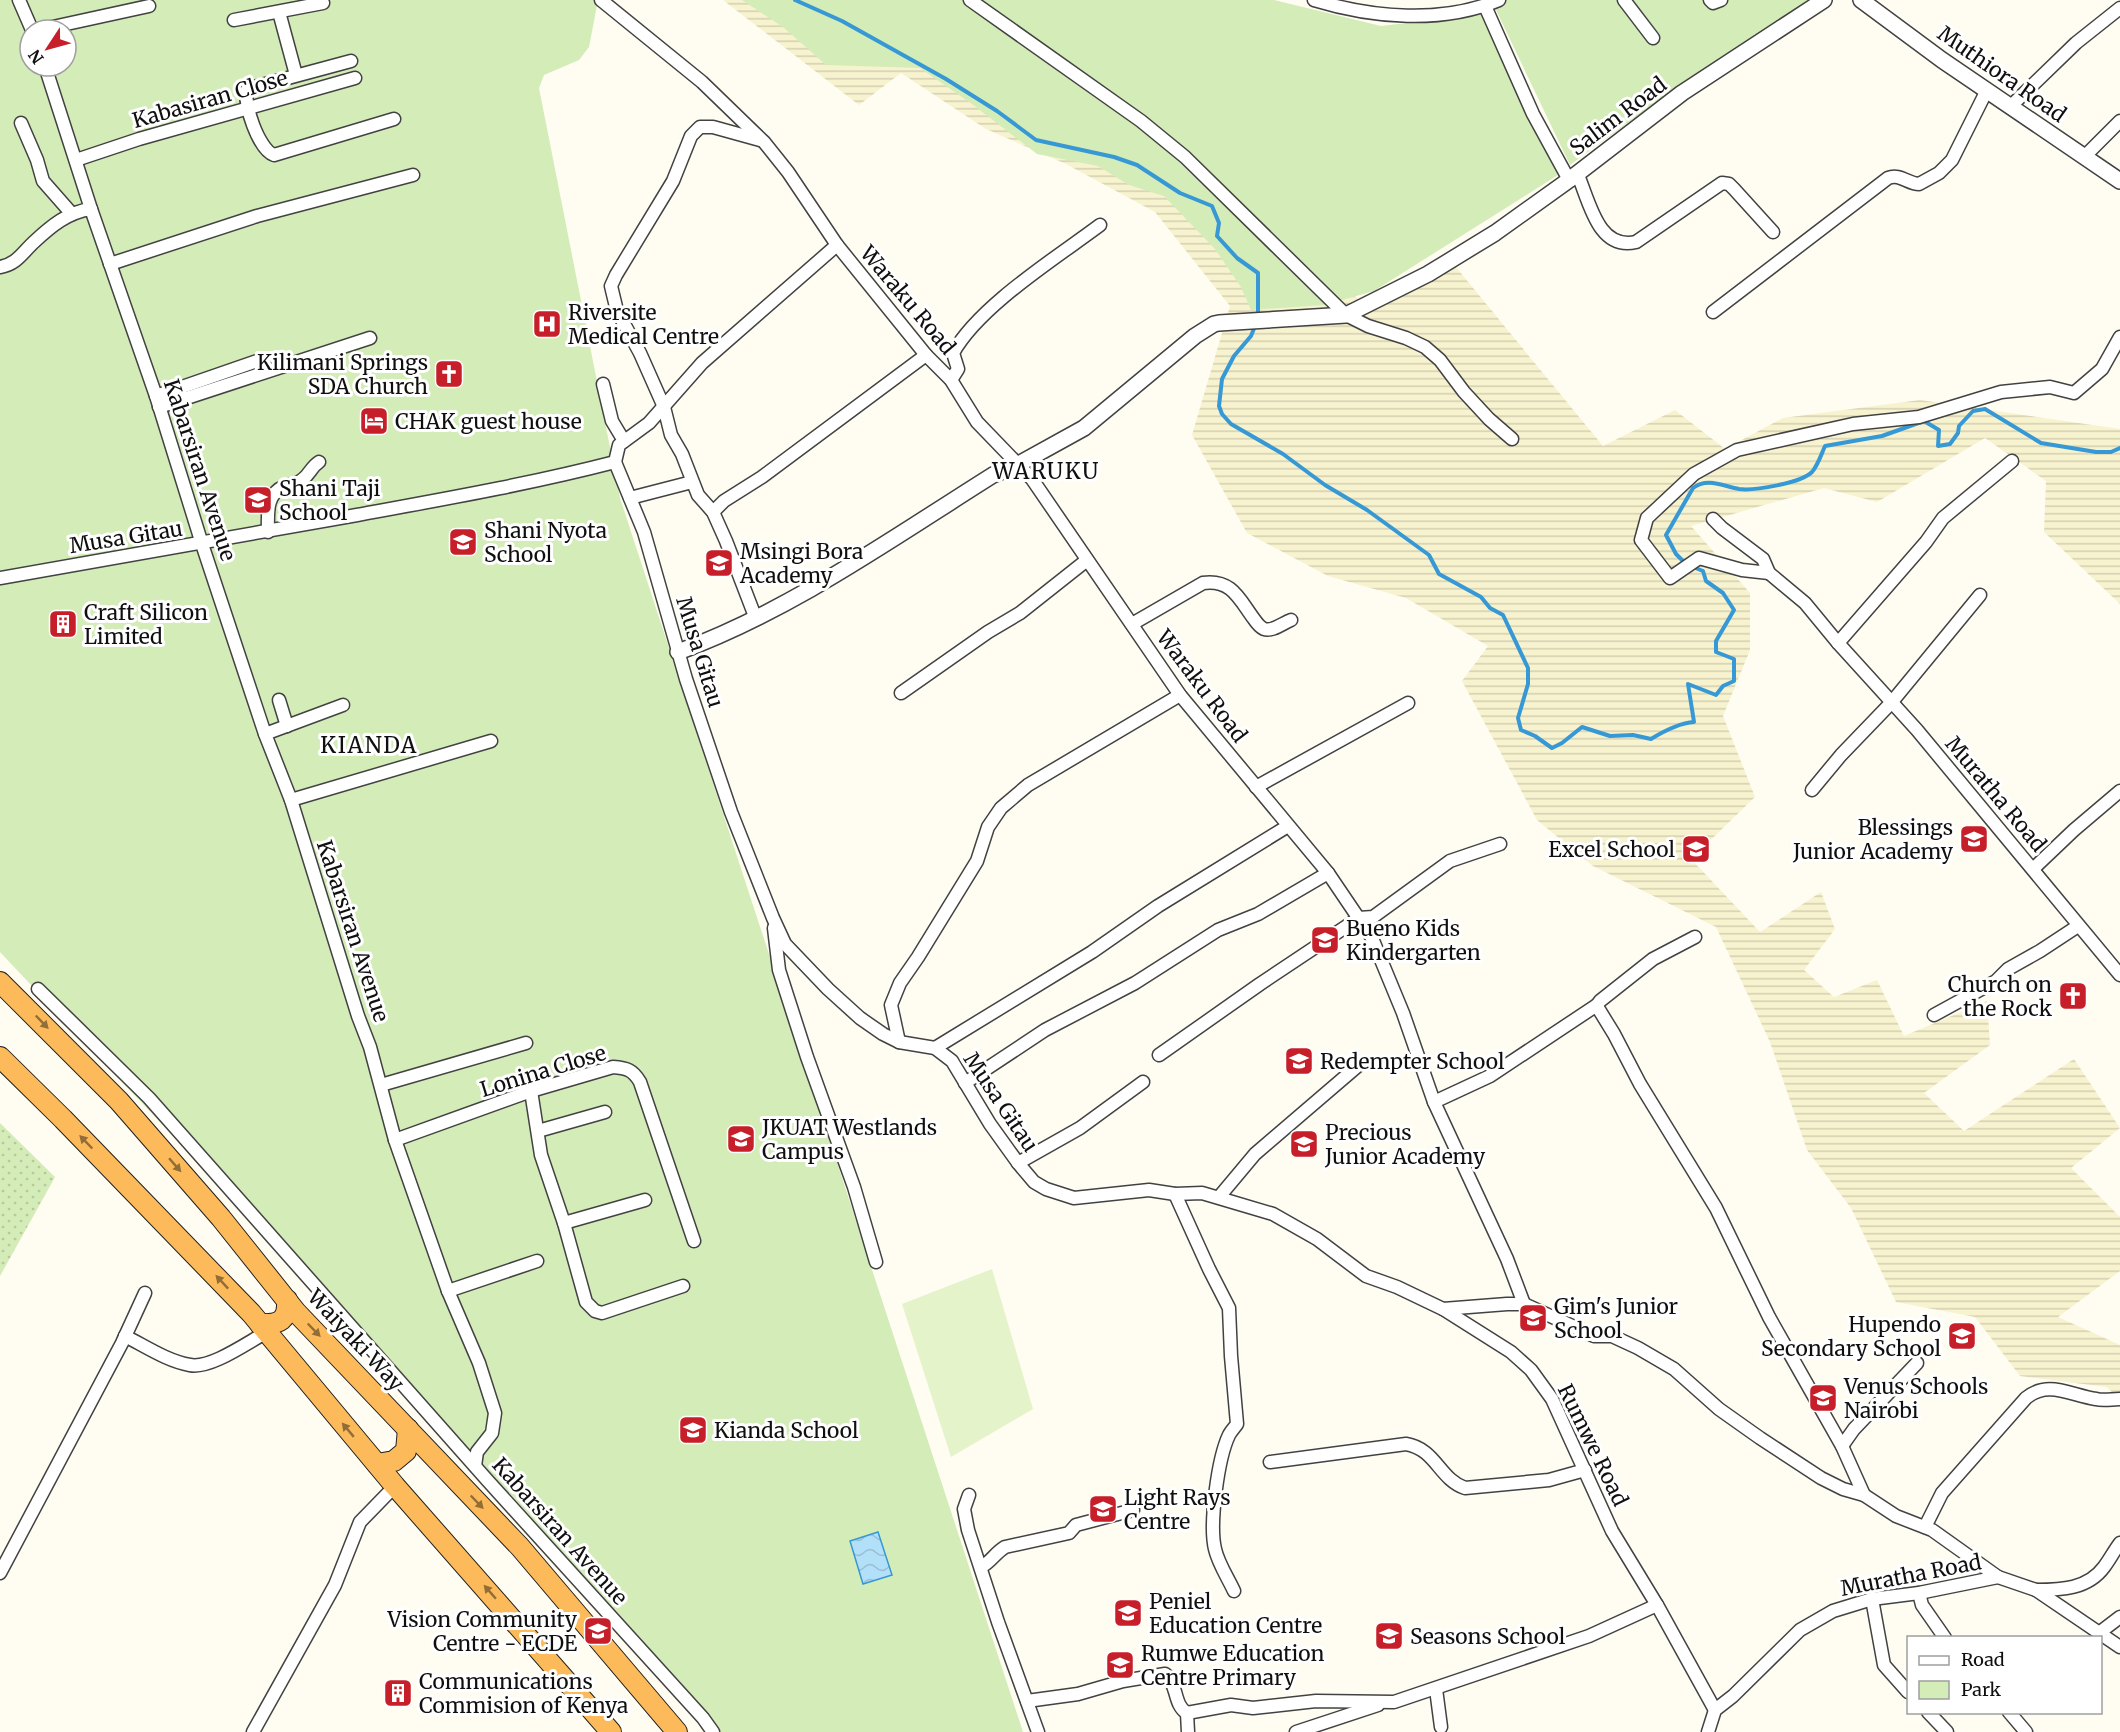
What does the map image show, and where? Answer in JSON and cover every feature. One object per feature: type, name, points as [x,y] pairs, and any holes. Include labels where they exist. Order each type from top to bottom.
[{"type":"highway","name":"Waiyaki Way","points":[[0,982],[119,1101],[221,1218],[287,1300],[520,1547],[677,1732]]},
{"type":"highway","points":[[0,1057],[186,1244],[264,1328],[395,1485],[611,1732]]},
{"type":"highway","points":[[264,1328],[283,1319],[287,1313],[287,1300]]},
{"type":"highway","points":[[377,1464],[394,1461],[406,1451],[408,1429]]},
{"type":"street","points":[[19,0],[27,18]]},
{"type":"street","name":"Waraku Road","points":[[601,0],[702,82],[764,142],[788,172],[837,245],[926,355],[951,380],[977,422],[1032,478],[1180,695],[1328,873],[1372,938],[1403,1013],[1434,1102],[1507,1259],[1524,1304]]},
{"type":"street","points":[[970,0],[1141,121],[1185,157],[1346,315],[1368,326],[1406,338],[1425,347],[1440,360],[1464,392],[1512,439]]},
{"type":"street","points":[[1314,0],[1335,6],[1414,16],[1447,15],[1485,6],[1499,0]]},
{"type":"street","points":[[1624,0],[1653,38]]},
{"type":"street","points":[[1710,0],[1716,3],[1721,0]]},
{"type":"street","name":"Salim Road","points":[[1485,6],[1533,114],[1573,177],[1682,93],[1824,0]]},
{"type":"street","name":"Muthiora Road","points":[[1861,0],[2120,181]]},
{"type":"street","points":[[234,20],[323,3]]},
{"type":"street","points":[[78,21],[148,6]]},
{"type":"street","points":[[2011,106],[2076,44],[2120,8]]},
{"type":"street","points":[[279,12],[296,75]]},
{"type":"street","points":[[351,61],[249,88],[246,94],[248,108],[261,144],[266,151],[274,155],[394,118]]},
{"type":"street","name":"Kabarsiran Avenue","points":[[49,78],[158,402],[202,544],[266,735],[291,800],[381,1085],[395,1140],[448,1291],[479,1364],[495,1413],[492,1433],[477,1452],[475,1466],[703,1718],[713,1732]]},
{"type":"street","name":"Kabasiran Close","points":[[76,160],[356,78]]},
{"type":"street","points":[[1713,312],[1888,178],[1897,176],[1920,184],[1946,168],[1987,90]]},
{"type":"street","points":[[2084,157],[2120,122]]},
{"type":"street","points":[[21,123],[37,160],[43,181],[50,192],[72,214]]},
{"type":"street","points":[[756,619],[712,512],[698,495],[682,454],[671,435],[664,407],[640,353],[617,311],[611,286],[673,181],[691,136],[700,127],[728,130],[764,142]]},
{"type":"street","points":[[110,264],[257,216],[413,175]]},
{"type":"street","points":[[678,652],[756,619],[858,562],[993,475],[1017,465],[1084,428],[1195,336],[1214,324],[1346,315],[1428,274],[1474,247],[1573,177],[1588,206],[1606,233],[1616,241],[1627,244],[1636,242],[1722,183],[1729,184],[1773,232]]},
{"type":"street","points":[[0,267],[15,262],[32,243],[59,220],[75,211],[91,208]]},
{"type":"street","points":[[951,380],[958,369],[953,353],[962,338],[1001,300],[1100,225]]},
{"type":"street","points":[[615,462],[619,445],[649,423],[702,363],[837,245]]},
{"type":"street","points":[[1769,573],[1742,570],[1699,558],[1670,578],[1641,540],[1647,518],[1694,474],[1737,450],[1853,424],[1919,417],[2001,392],[2050,387],[2074,393],[2102,369],[2120,337]]},
{"type":"street","points":[[158,402],[370,338]]},
{"type":"street","points":[[712,512],[926,355]]},
{"type":"street","points":[[158,402],[260,360]]},
{"type":"street","points":[[603,384],[612,421],[624,441]]},
{"type":"street","points":[[1838,643],[1926,542],[1943,518],[2012,461]]},
{"type":"street","points":[[268,532],[268,506],[272,496],[284,486],[303,480],[311,467],[319,462]]},
{"type":"street","name":"Musa Gitau","points":[[0,578],[202,544],[550,479],[615,462],[644,532],[678,652],[732,812],[772,918],[785,944],[860,1018],[899,1042],[935,1048],[951,1061],[990,1124],[1018,1163],[1040,1186],[1074,1198],[1149,1190],[1175,1194],[1202,1193]]},
{"type":"street","points":[[630,498],[692,482]]},
{"type":"street","name":"Muratha Road","points":[[1713,519],[1763,559],[1769,573],[1805,603],[2033,869],[2120,975]]},
{"type":"street","points":[[901,693],[988,632],[1020,613],[1087,560]]},
{"type":"street","points":[[1132,624],[1203,583],[1214,582],[1231,588],[1264,629],[1271,629],[1291,620]]},
{"type":"street","points":[[1812,790],[1841,755],[1892,703],[1980,595]]},
{"type":"street","points":[[899,1042],[891,1005],[900,983],[977,861],[988,826],[1001,808],[1028,785],[1180,695]]},
{"type":"street","points":[[279,700],[287,726]]},
{"type":"street","points":[[1256,787],[1408,703]]},
{"type":"street","points":[[266,735],[343,705]]},
{"type":"street","points":[[291,800],[491,741]]},
{"type":"street","points":[[2033,869],[2120,791]]},
{"type":"street","points":[[935,1048],[1092,952],[1158,906],[1288,826]]},
{"type":"street","points":[[1160,1055],[1359,918],[1373,917],[1450,861],[1500,844]]},
{"type":"street","points":[[965,1083],[1045,1030],[1135,983],[1218,930],[1258,914],[1328,873]]},
{"type":"street","points":[[772,918],[779,970],[807,1058],[854,1187],[876,1262]]},
{"type":"street","points":[[1934,1016],[1996,981],[2008,969],[2078,926]]},
{"type":"street","points":[[1434,1102],[1490,1076],[1597,1005],[1653,959],[1695,938]]},
{"type":"street","points":[[38,989],[149,1098],[475,1466],[458,1482]]},
{"type":"street","points":[[1597,1005],[1640,1084],[1716,1208],[1772,1323],[1842,1446],[1864,1495]]},
{"type":"street","points":[[381,1085],[526,1043]]},
{"type":"street","points":[[1219,1197],[1255,1154],[1360,1064]]},
{"type":"street","name":"Lonina Close","points":[[395,1140],[531,1091],[613,1067],[626,1068],[635,1074],[640,1082],[694,1241]]},
{"type":"street","points":[[1018,1163],[1080,1128],[1143,1082]]},
{"type":"street","points":[[531,1091],[541,1155],[564,1223],[586,1302],[595,1311],[612,1311],[683,1286]]},
{"type":"street","points":[[538,1131],[605,1112]]},
{"type":"street","name":"Rumwe Road","points":[[1202,1193],[1273,1214],[1317,1239],[1365,1275],[1443,1309],[1511,1352],[1531,1370],[1552,1398],[1612,1531],[1657,1605],[1715,1710]]},
{"type":"street","points":[[1175,1194],[1229,1308],[1237,1424],[1229,1434],[1221,1461],[1213,1531],[1215,1549],[1234,1592]]},
{"type":"street","points":[[564,1223],[645,1200]]},
{"type":"street","points":[[448,1291],[537,1260]]},
{"type":"street","points":[[0,1573],[125,1336],[145,1293]]},
{"type":"street","points":[[1443,1309],[1524,1304],[1594,1336],[1612,1336],[1638,1348],[1674,1369],[1719,1409],[1821,1478],[1864,1495],[1896,1516],[1932,1530],[1998,1577]]},
{"type":"street","points":[[125,1336],[168,1358],[192,1366],[225,1355],[264,1328]]},
{"type":"street","points":[[1842,1446],[1854,1429],[1917,1363]]},
{"type":"street","points":[[1925,1527],[1942,1493],[2026,1398],[2036,1390],[2049,1388],[2099,1400],[2120,1399]]},
{"type":"street","points":[[1270,1462],[1406,1444],[1425,1451],[1453,1484],[1465,1488],[1549,1480],[1585,1470]]},
{"type":"street","points":[[252,1732],[335,1585],[360,1522],[395,1485]]},
{"type":"street","points":[[969,1495],[964,1509],[998,1622],[1038,1732]]},
{"type":"street","points":[[981,1567],[989,1564],[997,1552],[1005,1547],[1069,1533],[1076,1525],[1133,1510]]},
{"type":"street","points":[[2036,1590],[2060,1589],[2089,1582],[2103,1568],[2120,1543]]},
{"type":"street","name":"Muratha Road","points":[[1715,1710],[1733,1696],[1800,1630],[1833,1611],[1872,1599],[1920,1593],[1998,1577],[2036,1590],[2120,1647]]},
{"type":"street","points":[[1920,1593],[1922,1605],[1944,1636]]},
{"type":"street","points":[[1872,1599],[1884,1665],[1907,1691]]},
{"type":"street","points":[[1296,1732],[1384,1703],[1436,1689],[1589,1636],[1657,1605]]},
{"type":"street","points":[[2099,1633],[2120,1617]]},
{"type":"street","points":[[1027,1701],[1077,1694],[1123,1681],[1165,1674],[1170,1678],[1181,1710],[1187,1713],[1231,1706],[1271,1707],[1316,1701],[1384,1703]]},
{"type":"street","points":[[1436,1689],[1441,1726]]},
{"type":"street","points":[[1708,1732],[1715,1710]]},
{"type":"street","points":[[1187,1713],[1188,1732]]},
{"type":"street","points":[[1929,1714],[1947,1732]]},
{"type":"street","points":[[2010,1714],[2026,1732]]},
{"type":"shaded area","points":[[723,0],[938,0],[1374,310],[1455,266],[1603,446],[1675,410],[1725,449],[1783,418],[1920,400],[2120,429],[2120,604],[2044,532],[2046,481],[1985,438],[1877,502],[1824,488],[1691,526],[1750,593],[1750,650],[1723,716],[1755,797],[1691,859],[1760,932],[1821,892],[1835,929],[1804,970],[1834,997],[1877,980],[1904,1036],[1987,1001],[1990,1045],[1924,1093],[1964,1131],[2074,1059],[2120,1128],[2071,1168],[2120,1217],[2120,1271],[2058,1317],[2120,1345],[2120,1401],[2107,1387],[2020,1376],[1975,1317],[1896,1302],[1851,1208],[1807,1150],[1770,1042],[1716,927],[1593,866],[1537,820],[1462,681],[1488,646],[1406,598],[1328,576],[1247,533],[1192,435],[1230,306],[1155,212],[1066,164],[986,129],[901,73],[859,105]]},
{"type":"green space","points":[[0,0],[598,0],[589,47],[579,60],[544,75],[539,88],[620,498],[1023,1732],[707,1732],[456,1437],[0,952]]},
{"type":"green space","points":[[742,0],[1274,0],[1381,26],[1482,14],[1558,175],[1374,291],[1324,305],[1251,310],[1241,287],[1215,249],[1164,196],[1129,185],[1098,166],[1037,154],[920,68],[826,65],[783,27]]},
{"type":"green space","points":[[1484,0],[1808,0],[1662,98],[1570,165],[1496,10]]},
{"type":"green space","points":[[0,1123],[55,1177],[0,1276]]},
{"type":"green space","points":[[992,1269],[1033,1409],[951,1457],[902,1304]]},
{"type":"water","points":[[878,1532],[892,1575],[863,1584],[850,1541]]},
{"type":"waterway","points":[[795,0],[842,21],[946,79],[997,111],[1036,140],[1114,157],[1137,165],[1180,193],[1212,206],[1219,223],[1217,236],[1237,258],[1258,273],[1258,316]]},
{"type":"waterway","points":[[1255,326],[1251,336],[1234,356],[1222,379],[1219,406],[1222,414],[1231,424],[1283,454],[1325,485],[1367,510],[1429,555],[1439,574],[1481,597],[1490,608],[1503,615],[1528,668],[1528,684],[1518,718],[1521,730],[1535,736],[1552,748],[1582,727],[1610,736],[1633,735],[1651,739],[1672,728],[1694,722],[1688,684],[1716,695],[1723,686],[1734,681],[1734,659],[1716,652],[1716,641],[1734,610],[1723,593],[1706,581],[1703,571],[1693,567]]},
{"type":"waterway","points":[[1686,564],[1676,554],[1666,535],[1693,488],[1709,483],[1739,489],[1755,489],[1798,480],[1812,472],[1825,446],[1882,436],[1924,421],[1939,430],[1938,446],[1950,444],[1958,433],[1959,426],[1973,411],[1985,409],[2041,443],[2096,452],[2111,452],[2120,448]]},
{"type":"place","name":"Riversite Medical Centre","points":[[547,324]]},
{"type":"place","name":"Kilimani Springs SDA Church","points":[[449,374]]},
{"type":"place","name":"CHAK guest house","points":[[374,421]]},
{"type":"place","name":"Shani Taji School","points":[[258,500]]},
{"type":"place","name":"Shani Nyota School","points":[[463,542]]},
{"type":"place","name":"Msingi Bora Academy","points":[[719,563]]},
{"type":"place","name":"Craft Silicon Limited","points":[[63,624]]},
{"type":"place","name":"Blessings Junior Academy","points":[[1974,839]]},
{"type":"place","name":"Excel School","points":[[1696,849]]},
{"type":"place","name":"Bueno Kids Kindergarten","points":[[1325,940]]},
{"type":"place","name":"Church on the Rock","points":[[2073,996]]},
{"type":"place","name":"Redempter School","points":[[1299,1061]]},
{"type":"place","name":"JKUAT Westlands Campus","points":[[741,1139]]},
{"type":"place","name":"Precious Junior Academy","points":[[1304,1144]]},
{"type":"place","name":"Gim's Junior School","points":[[1533,1318]]},
{"type":"place","name":"Hupendo Secondary School","points":[[1962,1336]]},
{"type":"place","name":"Venus Schools Nairobi","points":[[1823,1398]]},
{"type":"place","name":"Kianda School","points":[[693,1430]]},
{"type":"place","name":"Light Rays Centre","points":[[1103,1509]]},
{"type":"place","name":"Peniel Education Centre","points":[[1128,1613]]},
{"type":"place","name":"Vision Community Centre - ECDE","points":[[598,1631]]},
{"type":"place","name":"Seasons School","points":[[1389,1636]]},
{"type":"place","name":"Rumwe Education Centre Primary","points":[[1120,1665]]},
{"type":"place","name":"Communications Commision of Kenya","points":[[398,1693]]},
{"type":"district","name":"WARUKU","points":[[1046,471]]},
{"type":"district","name":"KIANDA","points":[[369,745]]}]
